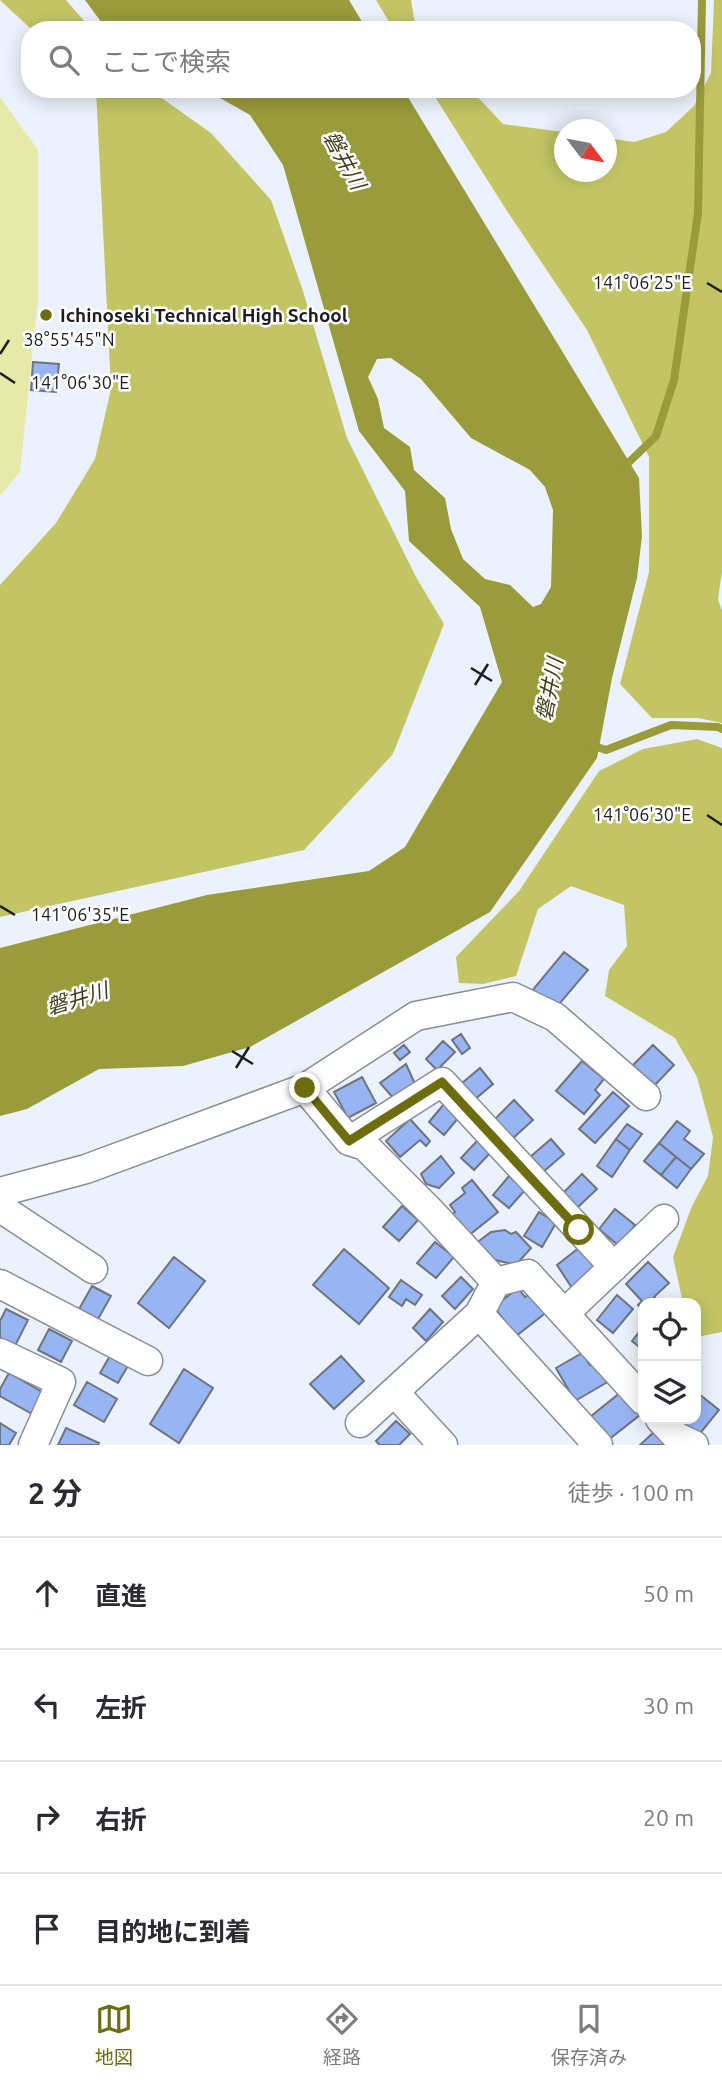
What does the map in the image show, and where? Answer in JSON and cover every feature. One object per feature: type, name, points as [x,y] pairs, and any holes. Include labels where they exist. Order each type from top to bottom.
[{"type":"street","points":[[0,1192],[86,1169],[305,1088],[416,1016],[513,997],[555,1017],[646,1096]]},
{"type":"street","points":[[349,1141],[442,1082],[614,1267]]},
{"type":"street","points":[[305,1088],[349,1141],[365,1146],[496,1282]]},
{"type":"street","points":[[0,1200],[2,1209],[93,1269]]},
{"type":"street","points":[[565,1313],[664,1219]]},
{"type":"street","points":[[360,1423],[479,1314],[496,1282],[528,1274],[638,1394]]},
{"type":"street","points":[[0,1284],[148,1361]]},
{"type":"street","points":[[479,1314],[598,1445]]},
{"type":"street","points":[[0,1353],[61,1382],[33,1445]]},
{"type":"street","points":[[394,1392],[443,1445]]},
{"type":"street","points":[[665,1424],[677,1437],[694,1445]]},
{"type":"green space","points":[[0,97],[38,150],[38,298],[20,472],[0,496]]},
{"type":"shaded area","points":[[0,0],[66,0],[84,21],[22,21]]},
{"type":"shaded area","points":[[376,0],[411,0],[414,21],[389,21]]},
{"type":"shaded area","points":[[714,0],[722,0],[722,571],[718,599],[722,611],[722,723],[698,718],[652,718],[620,684],[649,572],[649,457],[587,330],[436,98],[478,98],[503,124],[554,131],[554,182],[617,182],[617,139],[634,142],[666,132],[694,106],[698,98],[701,98],[711,73]]},
{"type":"shaded area","points":[[96,98],[162,98],[211,133],[271,200],[303,291],[347,438],[416,577],[444,624],[393,754],[304,850],[0,917],[0,585],[56,523],[95,459],[111,389]]},
{"type":"shaded area","points":[[697,739],[722,748],[722,1332],[701,1336],[701,1298],[682,1298],[673,1257],[692,1206],[708,1176],[713,1137],[697,1077],[675,1038],[605,996],[609,970],[627,946],[624,905],[571,886],[538,909],[516,976],[483,984],[459,983],[456,957],[519,891],[599,771],[643,749]]},
{"type":"water","points":[[85,0],[349,0],[362,21],[100,21]]},
{"type":"water","name":"磐井川","points":[[220,98],[408,98],[639,478],[642,536],[637,578],[612,678],[597,758],[490,912],[250,1047],[183,1066],[99,1069],[27,1109],[0,1116],[0,948],[207,895],[369,871],[405,847],[502,682],[480,607],[409,541],[405,491],[359,431],[283,165],[250,115]],"holes":[[[391,358],[421,379],[471,438],[530,470],[545,487],[553,510],[551,587],[541,604],[533,607],[510,585],[485,579],[463,559],[451,529],[445,498],[414,470],[410,447],[384,428],[378,399],[368,377],[377,359]]]},
{"type":"building","points":[[33,362],[59,364],[56,392],[31,390]]},
{"type":"building","points":[[564,952],[588,970],[555,1009],[531,992]]},
{"type":"building","points":[[461,1034],[470,1048],[462,1054],[452,1040]]},
{"type":"building","points":[[443,1041],[455,1052],[437,1070],[426,1059]]},
{"type":"building","points":[[404,1045],[410,1052],[400,1060],[394,1053]]},
{"type":"building","points":[[653,1045],[674,1065],[654,1086],[633,1065]]},
{"type":"building","points":[[582,1061],[604,1079],[595,1090],[600,1095],[584,1114],[556,1091]]},
{"type":"building","points":[[406,1064],[415,1084],[394,1099],[380,1083]]},
{"type":"building","points":[[480,1068],[493,1084],[474,1100],[461,1084]]},
{"type":"building","points":[[362,1077],[376,1103],[348,1118],[334,1092]]},
{"type":"building","points":[[613,1092],[629,1106],[595,1143],[579,1129]]},
{"type":"building","points":[[514,1100],[533,1120],[511,1140],[494,1120]]},
{"type":"building","points":[[444,1104],[459,1117],[444,1135],[429,1122]]},
{"type":"building","points":[[410,1119],[430,1141],[426,1146],[420,1140],[400,1157],[386,1141]]},
{"type":"building","points":[[677,1121],[690,1131],[684,1139],[704,1154],[691,1169],[659,1143]]},
{"type":"building","points":[[627,1124],[642,1134],[630,1150],[616,1139]]},
{"type":"building","points":[[551,1139],[564,1154],[543,1172],[530,1157]]},
{"type":"building","points":[[616,1139],[630,1150],[612,1177],[597,1166]]},
{"type":"building","points":[[478,1140],[491,1152],[474,1170],[461,1158]]},
{"type":"building","points":[[659,1143],[676,1157],[661,1175],[644,1161]]},
{"type":"building","points":[[441,1156],[454,1173],[439,1188],[426,1184],[421,1174]]},
{"type":"building","points":[[676,1157],[691,1169],[677,1188],[661,1175]]},
{"type":"building","points":[[582,1174],[597,1189],[577,1208],[563,1193]]},
{"type":"building","points":[[509,1176],[525,1190],[509,1208],[493,1195]]},
{"type":"building","points":[[472,1180],[498,1212],[468,1236],[452,1215],[455,1212],[450,1205],[465,1193],[462,1188]]},
{"type":"building","points":[[402,1206],[418,1220],[399,1241],[383,1227]]},
{"type":"building","points":[[615,1209],[635,1225],[619,1246],[599,1229]]},
{"type":"building","points":[[539,1212],[556,1223],[542,1247],[524,1236]]},
{"type":"building","points":[[505,1230],[511,1234],[516,1232],[531,1248],[516,1265],[495,1260],[475,1244],[491,1232]]},
{"type":"building","points":[[435,1242],[454,1257],[436,1278],[417,1263]]},
{"type":"building","points":[[580,1247],[598,1267],[572,1288],[557,1265]]},
{"type":"building","points":[[344,1249],[389,1288],[359,1324],[313,1285]]},
{"type":"building","points":[[174,1257],[205,1281],[169,1328],[138,1303]]},
{"type":"building","points":[[648,1262],[669,1283],[655,1298],[639,1298],[626,1284]]},
{"type":"building","points":[[461,1277],[473,1289],[455,1309],[442,1296]]},
{"type":"building","points":[[401,1280],[422,1295],[415,1305],[406,1299],[402,1306],[389,1297]]},
{"type":"building","points":[[92,1286],[111,1296],[98,1319],[79,1309]]},
{"type":"building","points":[[518,1288],[525,1297],[533,1291],[548,1311],[516,1336],[494,1307]]},
{"type":"building","points":[[617,1295],[633,1309],[613,1333],[597,1320]]},
{"type":"building","points":[[6,1309],[28,1320],[15,1346],[0,1338],[0,1321]]},
{"type":"building","points":[[430,1309],[443,1322],[426,1341],[413,1328]]},
{"type":"building","points":[[49,1329],[72,1341],[61,1362],[38,1350]]},
{"type":"building","points":[[638,1333],[638,1346],[632,1341]]},
{"type":"building","points":[[582,1353],[590,1365],[599,1359],[611,1380],[575,1401],[556,1368]]},
{"type":"building","points":[[111,1354],[129,1364],[118,1383],[100,1373]]},
{"type":"building","points":[[341,1356],[364,1381],[334,1409],[310,1384]]},
{"type":"building","points":[[184,1369],[213,1388],[179,1443],[150,1424]]},
{"type":"building","points":[[9,1373],[44,1393],[32,1414],[0,1396],[0,1389]]},
{"type":"building","points":[[87,1382],[117,1399],[104,1422],[74,1405]]},
{"type":"building","points":[[621,1392],[638,1413],[638,1417],[608,1440],[590,1417]]},
{"type":"building","points":[[701,1396],[719,1410],[697,1437],[682,1424],[701,1424]]},
{"type":"building","points":[[396,1421],[410,1434],[399,1445],[380,1445],[376,1441]]},
{"type":"building","points":[[0,1423],[16,1433],[9,1445],[0,1445]]},
{"type":"building","points":[[66,1428],[99,1443],[58,1445]]},
{"type":"building","points":[[656,1430],[671,1445],[640,1445]]},
{"type":"waterway","points":[[701,53],[702,0]]},
{"type":"waterway","points":[[623,468],[656,436],[674,380],[698,213],[700,98]]},
{"type":"waterway","points":[[591,745],[606,750],[671,725],[722,729]]},
{"type":"place","name":"Ichinoseki Technical High School","points":[[46,315]]},
{"type":"route","points":[[305,1088],[349,1141],[442,1082],[579,1230]]}]
